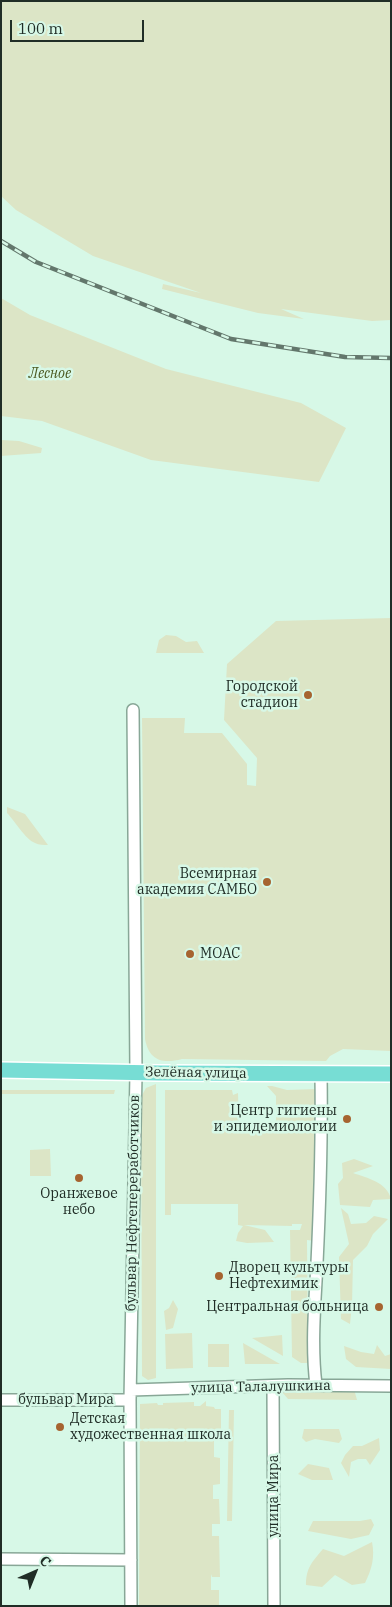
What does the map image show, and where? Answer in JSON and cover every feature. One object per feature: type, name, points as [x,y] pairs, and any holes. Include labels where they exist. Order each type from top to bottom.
[{"type":"main road","name":"Зелёная улица","points":[[1,1070],[321,1075],[391,1074]]},
{"type":"street","name":"бульвар Нефтепереработчиков","points":[[131,1606],[130,1395],[136,1073],[133,710]]},
{"type":"street","points":[[316,1385],[314,1334],[321,1176],[321,1075]]},
{"type":"street","name":"улица Талалушкина","points":[[130,1395],[273,1386],[391,1386]]},
{"type":"street","name":"улица Мира","points":[[273,1386],[274,1606]]},
{"type":"street","name":"бульвар Мира","points":[[1,1400],[130,1395]]},
{"type":"street","points":[[1,1559],[132,1560]]},
{"type":"green space","points":[[1,1],[391,1],[391,320],[372,321],[281,309],[304,319],[258,313],[162,289],[163,284],[201,293],[93,256],[16,210],[1,196]]},
{"type":"green space","name":"Лесное","points":[[1,298],[30,315],[166,369],[301,403],[346,428],[319,482],[151,460],[42,421],[1,416]]},
{"type":"green space","points":[[1,440],[19,441],[42,448],[41,453],[1,456]]},
{"type":"green space","name":"Всемирная академия САМБО","points":[[391,618],[391,1051],[343,1049],[330,1056],[326,1061],[182,1059],[163,1061],[158,1059],[150,1052],[145,1039],[142,718],[185,718],[184,733],[222,733],[247,764],[247,785],[256,786],[257,758],[224,720],[227,664],[276,621]]},
{"type":"green space","points":[[166,635],[176,636],[186,642],[197,641],[204,653],[156,653],[159,640]]},
{"type":"green space","points":[[7,807],[25,814],[48,845],[37,844],[31,841],[7,813]]},
{"type":"green space","points":[[156,1084],[156,1378],[148,1380],[142,1376],[141,1097],[146,1088]]},
{"type":"green space","points":[[267,1086],[287,1090],[317,1089],[314,1241],[307,1240],[308,1363],[301,1363],[292,1357],[290,1230],[300,1230],[302,1224],[292,1224],[292,1226],[244,1225],[265,1230],[274,1242],[247,1243],[236,1241],[238,1233],[243,1226],[238,1225],[238,1204],[171,1204],[171,1215],[165,1215],[165,1090],[232,1090],[233,1095],[238,1093],[239,1131],[276,1131],[276,1096]]},
{"type":"green space","points":[[1,1090],[115,1090],[114,1094],[1,1094]]},
{"type":"green space","points":[[50,1149],[51,1176],[30,1176],[30,1150]]},
{"type":"green space","points":[[354,1159],[373,1166],[353,1173],[381,1185],[389,1193],[391,1199],[373,1200],[370,1207],[340,1205],[338,1184],[343,1178],[342,1163]]},
{"type":"green space","points":[[341,1208],[348,1214],[351,1224],[366,1223],[374,1216],[388,1219],[373,1234],[367,1246],[353,1260],[350,1324],[341,1319],[339,1257],[349,1244]]},
{"type":"green space","points":[[173,1300],[178,1309],[173,1328],[166,1330],[164,1311],[169,1308]]},
{"type":"green space","points":[[192,1333],[193,1368],[166,1369],[165,1334]]},
{"type":"green space","points":[[282,1335],[283,1356],[252,1338]]},
{"type":"green space","points":[[243,1343],[280,1364],[245,1364]]},
{"type":"green space","points":[[208,1344],[229,1344],[229,1367],[208,1367]]},
{"type":"green space","points":[[377,1345],[385,1356],[391,1354],[391,1369],[356,1367],[346,1359],[344,1346],[374,1354]]},
{"type":"green space","points":[[327,1386],[354,1389],[357,1400],[288,1399],[282,1392],[292,1388],[319,1387],[323,1393]]},
{"type":"green space","points":[[206,1401],[206,1406],[221,1409],[221,1438],[214,1439],[214,1457],[220,1458],[220,1484],[213,1485],[213,1499],[219,1499],[220,1524],[212,1524],[212,1536],[219,1536],[220,1577],[212,1577],[211,1574],[211,1590],[219,1590],[219,1606],[139,1606],[140,1404],[157,1403],[158,1405],[163,1405],[163,1403],[194,1402],[194,1406],[200,1406]]},
{"type":"green space","points":[[229,1410],[234,1410],[232,1521],[227,1521]]},
{"type":"green space","points":[[304,1429],[339,1429],[342,1439],[339,1443],[315,1439],[306,1442],[302,1438]]},
{"type":"green space","points":[[379,1438],[380,1450],[370,1465],[366,1459],[358,1459],[351,1462],[349,1477],[341,1463],[345,1455],[353,1446],[362,1446]]},
{"type":"green space","points":[[308,1464],[329,1468],[333,1480],[312,1480],[298,1474]]},
{"type":"green space","points":[[371,1519],[374,1525],[369,1535],[351,1539],[308,1531],[313,1521],[360,1521]]},
{"type":"green space","points":[[372,1542],[372,1563],[365,1583],[352,1585],[335,1575],[322,1587],[306,1585],[310,1566],[323,1549],[344,1556]]},
{"type":"railway","points":[[1,241],[36,262],[231,339],[345,357],[391,358]]},
{"type":"place","name":"Городской стадион","points":[[308,695]]},
{"type":"place","name":"Всемирная академия САМБО","points":[[267,882]]},
{"type":"place","name":"МОАС","points":[[190,954]]},
{"type":"place","name":"Центр гигиены и эпидемиологии","points":[[347,1119]]},
{"type":"place","name":"Оранжевое небо","points":[[79,1178]]},
{"type":"place","name":"Дворец культуры Нефтехимик","points":[[219,1276]]},
{"type":"place","name":"Центральная больница","points":[[379,1307]]},
{"type":"place","name":"Детская художественная школа","points":[[60,1427]]}]
